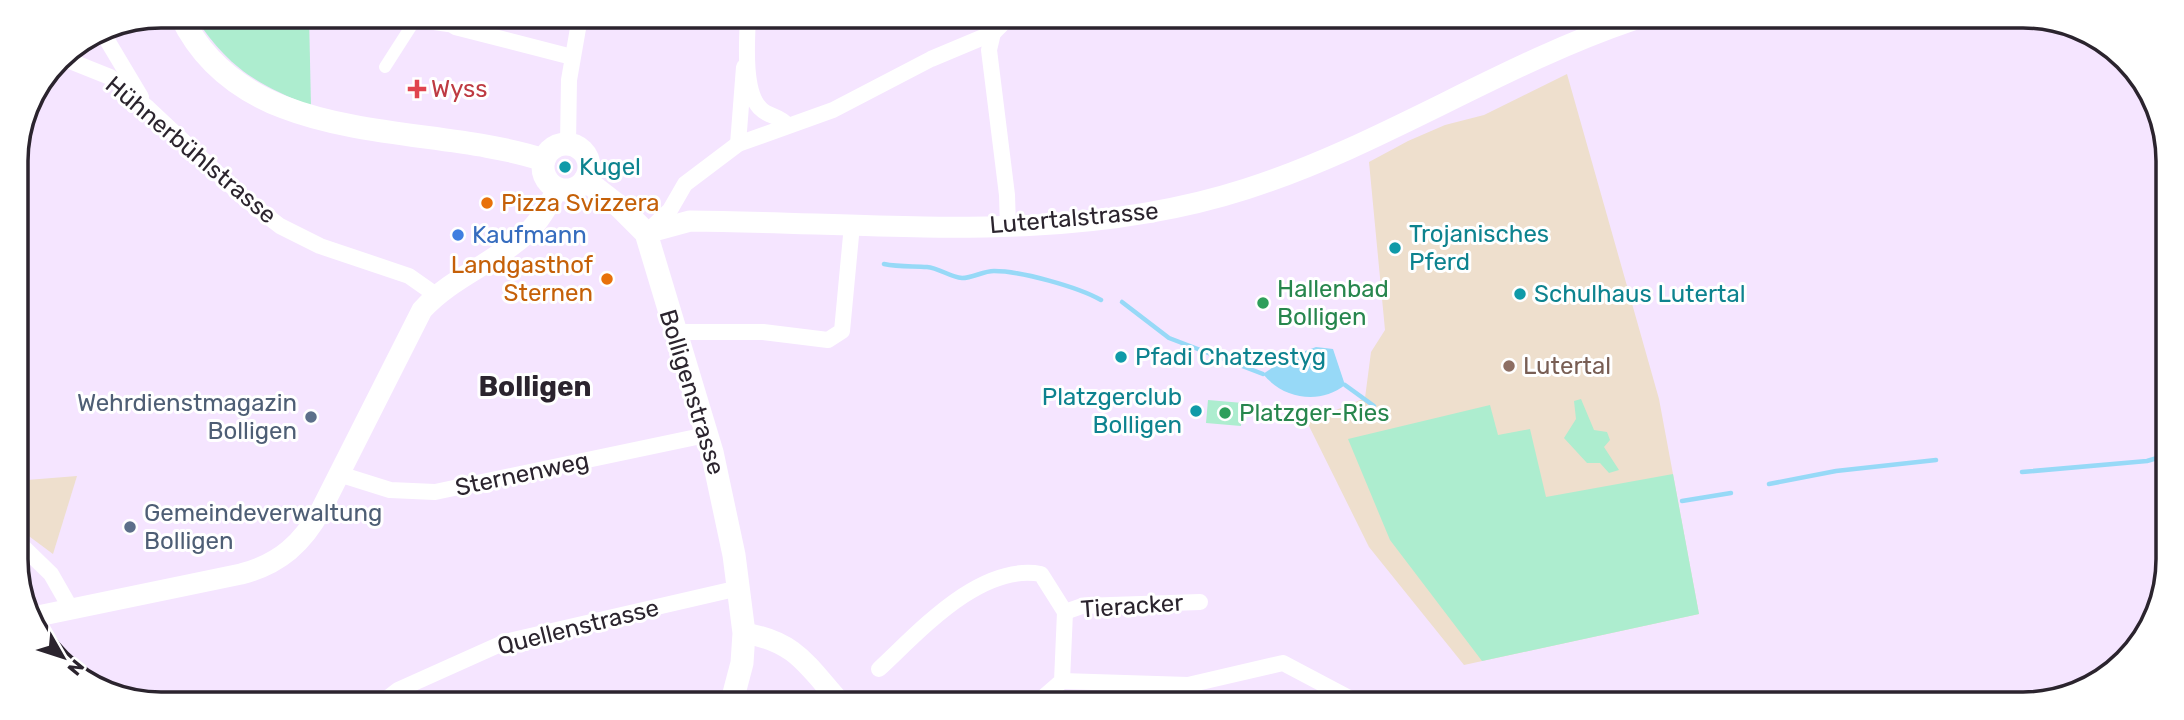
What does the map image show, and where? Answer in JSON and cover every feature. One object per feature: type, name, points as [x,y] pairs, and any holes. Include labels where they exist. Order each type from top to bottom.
[{"type":"main road","points":[[189,28],[206,53],[222,69],[246,88],[293,112],[337,124],[499,146],[544,160]]},
{"type":"main road","points":[[568,144],[585,154],[589,167],[585,180],[576,188],[558,188],[545,177],[544,160],[551,150],[568,144]]},
{"type":"main road","name":"Bolligenstrasse","points":[[585,180],[620,207],[646,233],[706,435],[721,488],[739,588],[744,633],[742,663],[735,692]]},
{"type":"street","points":[[385,66],[409,28]]},
{"type":"street","points":[[459,28],[572,57]]},
{"type":"street","points":[[568,144],[572,57],[578,28]]},
{"type":"street","points":[[738,144],[747,28]]},
{"type":"street","points":[[646,233],[670,210],[685,184],[738,144],[821,115],[971,39],[993,33],[998,28]]},
{"type":"street","name":"Lutertalstrasse","points":[[646,233],[691,221],[1008,227],[1118,219],[1247,189],[1323,160],[1553,51],[1612,28]]},
{"type":"street","points":[[993,33],[989,50],[1007,195],[1008,227]]},
{"type":"street","points":[[107,40],[148,108]]},
{"type":"street","points":[[746,58],[758,106],[765,112],[781,117],[787,125]]},
{"type":"street","name":"Hühnerbühlstrasse","points":[[72,62],[110,77],[148,108],[265,216],[320,246],[409,276],[436,295]]},
{"type":"street","points":[[41,616],[241,574],[268,566],[303,538],[339,474],[415,321],[436,295],[524,236],[537,222],[558,188]]},
{"type":"street","points":[[675,332],[763,332],[828,340],[834,337],[842,331],[852,225]]},
{"type":"street","name":"Sternenweg","points":[[339,474],[390,490],[435,492],[706,435]]},
{"type":"street","points":[[28,552],[51,574],[71,610]]},
{"type":"street","name":"Tieracker","points":[[879,669],[944,608],[988,583],[1026,571],[1041,574],[1065,612],[1062,681]]},
{"type":"street","name":"Quellenstrasse","points":[[395,692],[505,642],[739,588]]},
{"type":"street","name":"Tieracker","points":[[1065,612],[1082,606],[1200,602]]},
{"type":"street","points":[[744,633],[781,642],[804,660],[831,692]]},
{"type":"street","points":[[1049,692],[1062,681],[1188,685],[1283,663],[1338,692]]},
{"type":"shaded area","name":"Lutertal","points":[[1567,74],[1659,399],[1699,614],[1464,665],[1369,547],[1307,422],[1365,398],[1371,352],[1385,330],[1369,162],[1445,125],[1484,115]]},
{"type":"shaded area","points":[[77,476],[53,554],[28,535],[28,480]]},
{"type":"green space","points":[[202,28],[309,28],[311,106],[274,90],[244,72]]},
{"type":"green space","points":[[1581,399],[1594,430],[1607,432],[1610,440],[1604,447],[1619,470],[1609,473],[1600,463],[1587,463],[1564,438],[1576,419],[1574,401]]},
{"type":"green space","name":"Platzger-Ries","points":[[1208,400],[1243,403],[1241,426],[1206,423]]},
{"type":"green space","points":[[1490,405],[1498,435],[1530,429],[1546,497],[1673,474],[1699,614],[1482,661],[1390,540],[1348,439]]},
{"type":"water","points":[[1316,347],[1333,349],[1345,385],[1335,391],[1313,397],[1291,394],[1263,374],[1287,358]]},
{"type":"waterway","points":[[884,264],[931,268],[962,278],[990,271],[1019,274],[1064,285],[1101,300]]},
{"type":"waterway","points":[[1122,302],[1169,338],[1263,374]]},
{"type":"waterway","points":[[1345,385],[1374,406]]},
{"type":"waterway","points":[[2022,472],[2156,458]]},
{"type":"waterway","points":[[1769,484],[1836,471],[1936,460]]},
{"type":"waterway","points":[[1682,501],[1731,493]]},
{"type":"place","name":"Wyss","points":[[417,89]]},
{"type":"place","name":"Kugel","points":[[565,167]]},
{"type":"place","name":"Pizza Svizzera","points":[[487,203]]},
{"type":"place","name":"Kaufmann","points":[[458,235]]},
{"type":"place","name":"Trojanisches Pferd","points":[[1395,248]]},
{"type":"place","name":"Landgasthof Sternen","points":[[607,279]]},
{"type":"place","name":"Schulhaus Lutertal","points":[[1520,294]]},
{"type":"place","name":"Hallenbad Bolligen","points":[[1263,303]]},
{"type":"place","name":"Pfadi Chatzestyg","points":[[1121,357]]},
{"type":"place","name":"Lutertal","points":[[1509,366]]},
{"type":"place","name":"Platzgerclub Bolligen","points":[[1196,411]]},
{"type":"place","name":"Platzger-Ries","points":[[1225,413]]},
{"type":"place","name":"Wehrdienstmagazin Bolligen","points":[[311,417]]},
{"type":"place","name":"Gemeindeverwaltung Bolligen","points":[[130,527]]},
{"type":"district","name":"Bolligen","points":[[535,386]]}]
